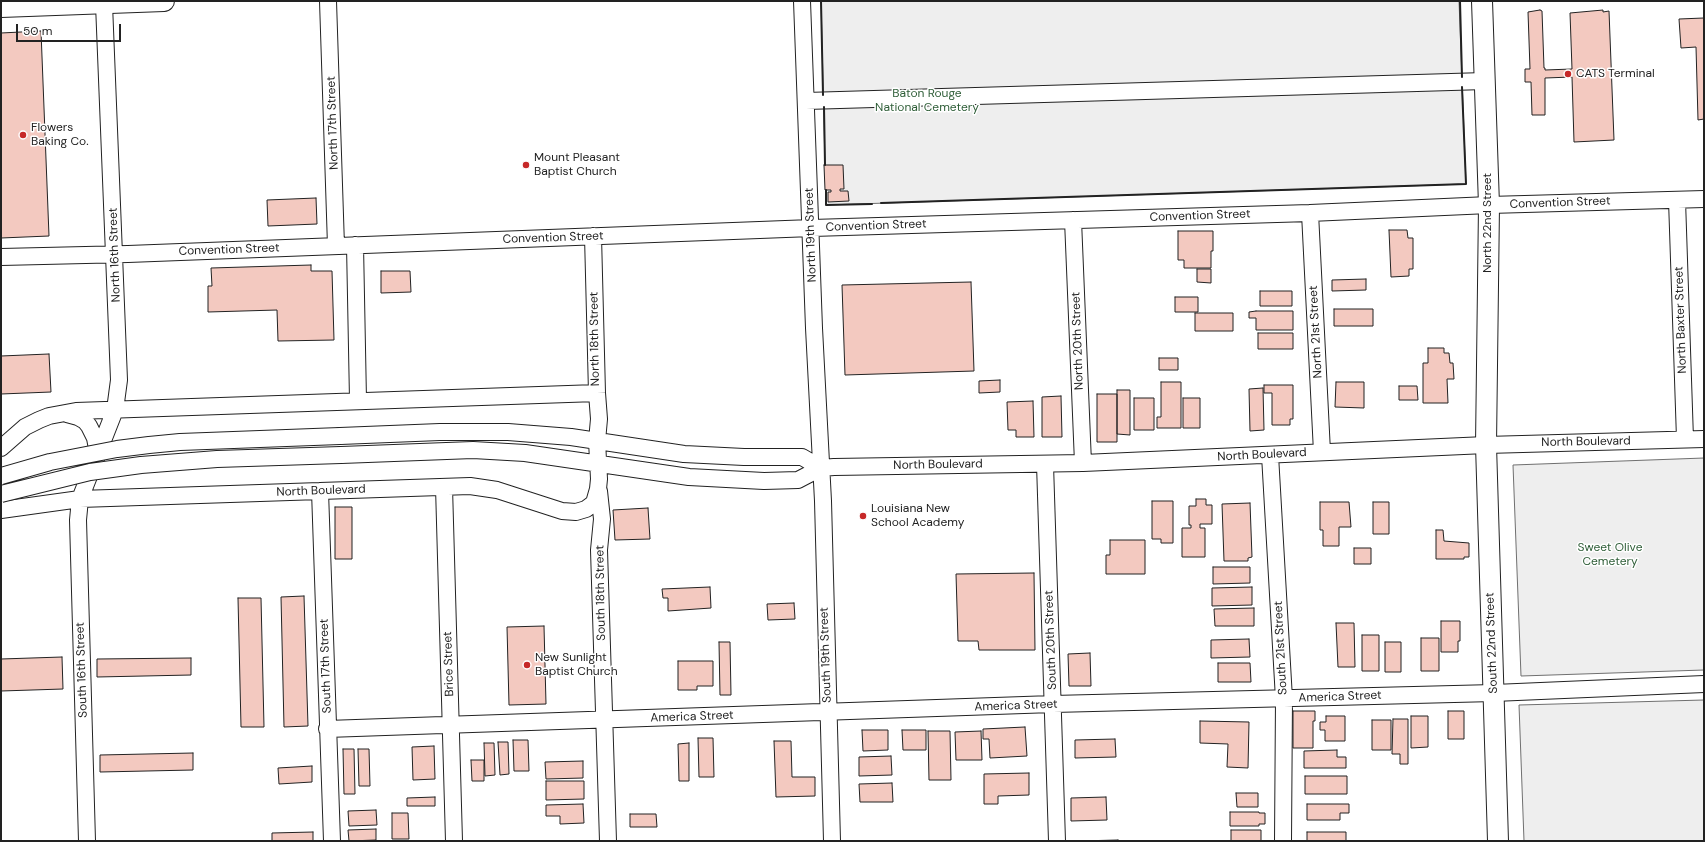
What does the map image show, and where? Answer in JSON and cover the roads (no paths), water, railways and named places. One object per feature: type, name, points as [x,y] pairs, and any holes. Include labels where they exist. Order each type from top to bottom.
[{"type":"main road","points":[[1,7],[164,1]]},
{"type":"main road","name":"North 22nd Street","points":[[1482,1],[1489,205],[1486,444]]},
{"type":"main road","name":"South 22nd Street","points":[[1486,444],[1498,841]]},
{"type":"street","name":"North 17th Street","points":[[328,1],[336,246]]},
{"type":"street","name":"North 19th Street","points":[[802,1],[812,228],[820,468]]},
{"type":"street","name":"North 16th Street","points":[[80,499],[115,410],[118,398],[119,380],[104,4]]},
{"type":"street","points":[[806,101],[1485,81]]},
{"type":"street","name":"Convention Street","points":[[1,257],[812,228],[1704,199]]},
{"type":"street","name":"North Baxter Street","points":[[1677,200],[1686,439]]},
{"type":"street","name":"North 21st Street","points":[[1310,213],[1322,452]]},
{"type":"street","name":"North 20th Street","points":[[1073,220],[1083,463]]},
{"type":"street","name":"North 18th Street","points":[[593,236],[596,393],[599,419],[597,441]]},
{"type":"street","points":[[355,245],[358,400]]},
{"type":"street","points":[[1,448],[25,427],[49,416],[64,413],[358,400],[596,393]]},
{"type":"street","points":[[64,413],[78,417],[85,421],[95,438],[98,454]]},
{"type":"street","points":[[1,476],[50,462],[117,449],[149,445],[180,442],[440,432],[508,432],[597,441],[684,454],[744,457],[802,457],[820,468]]},
{"type":"street","name":"North Boulevard","points":[[1,494],[90,472],[141,464],[340,454],[473,450],[525,453],[662,474],[739,481],[798,480],[820,468],[1083,463],[1486,444],[1704,439]]},
{"type":"street","name":"North Boulevard","points":[[1,510],[80,499],[482,487],[497,490],[556,510],[576,512],[591,507],[594,503],[598,489],[597,441]]},
{"type":"street","name":"South 21st Street","points":[[1270,455],[1284,699],[1283,841]]},
{"type":"street","name":"South 20th Street","points":[[1046,464],[1057,841]]},
{"type":"street","name":"South 19th Street","points":[[820,468],[832,841]]},
{"type":"street","name":"Brice Street","points":[[444,487],[454,841]]},
{"type":"street","name":"South 18th Street","points":[[598,489],[602,520],[599,550],[608,841]]},
{"type":"street","name":"South 17th Street","points":[[320,491],[332,841]]},
{"type":"street","name":"South 16th Street","points":[[80,499],[78,532],[87,841]]},
{"type":"street","name":"America Street","points":[[327,729],[451,726],[1053,704],[1494,693],[1704,684]]},
{"type":"place","name":"CATS Terminal","points":[[1568,74]]},
{"type":"place","name":"Flowers Baking Co.","points":[[23,135]]},
{"type":"place","name":"Mount Pleasant Baptist Church","points":[[526,165]]},
{"type":"place","name":"Louisiana New School Academy","points":[[863,516]]},
{"type":"place","name":"New Sunlight Baptist Church","points":[[527,665]]},
{"type":"park label","name":"Baton Rouge National Cemetery","points":[[927,101]]},
{"type":"park label","name":"Sweet Olive Cemetery","points":[[1610,555]]}]
